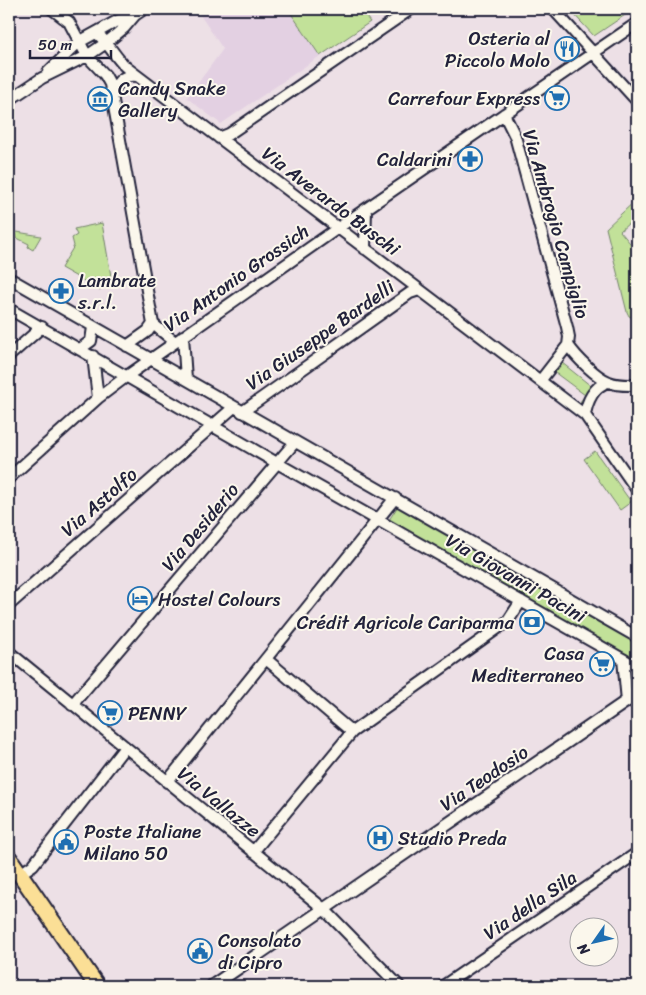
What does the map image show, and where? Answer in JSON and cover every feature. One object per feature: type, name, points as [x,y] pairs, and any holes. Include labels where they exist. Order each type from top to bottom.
[{"type":"main road","points":[[9,859],[97,986]]},
{"type":"street","points":[[52,9],[69,22],[86,56],[108,79],[113,95],[153,324],[148,331],[127,346]]},
{"type":"street","points":[[42,78],[79,42],[119,20],[144,9]]},
{"type":"street","points":[[219,138],[229,134],[411,9]]},
{"type":"street","points":[[553,9],[637,101]]},
{"type":"street","points":[[9,100],[42,78],[86,56],[106,43],[124,28],[134,15]]},
{"type":"street","name":"Via Antonio Grossich","points":[[9,478],[98,398],[127,376],[338,228],[637,23]]},
{"type":"street","name":"Via Averardo Buschi","points":[[96,33],[121,63],[137,76],[585,414],[637,490]]},
{"type":"street","points":[[113,95],[116,85],[120,80],[130,75],[137,76]]},
{"type":"street","name":"Via Ambrogio Campiglio","points":[[504,114],[517,145],[568,327],[568,345]]},
{"type":"street","points":[[365,249],[366,209]]},
{"type":"street","name":"Via Giovanni Pacini","points":[[9,278],[637,637]]},
{"type":"street","name":"Via Giuseppe Bardelli","points":[[238,409],[410,293],[420,290]]},
{"type":"street","name":"Via Giovanni Pacini","points":[[9,308],[277,463],[637,667]]},
{"type":"street","points":[[153,324],[179,339],[186,379]]},
{"type":"street","points":[[80,349],[91,341],[93,327]]},
{"type":"street","points":[[9,356],[42,328]]},
{"type":"street","points":[[540,381],[568,345],[577,356],[608,382],[619,385],[637,385]]},
{"type":"street","points":[[93,356],[98,398]]},
{"type":"street","points":[[585,414],[587,405],[596,388],[608,382]]},
{"type":"street","points":[[213,426],[238,409]]},
{"type":"street","name":"Via Astolfo","points":[[9,605],[213,426]]},
{"type":"street","points":[[277,463],[295,442]]},
{"type":"street","name":"Via Desiderio","points":[[72,705],[277,463]]},
{"type":"street","points":[[167,782],[395,498]]},
{"type":"street","points":[[253,852],[352,732],[508,621],[521,601]]},
{"type":"street","name":"Via Vallazze","points":[[9,652],[324,910],[400,986]]},
{"type":"street","points":[[266,659],[352,732]]},
{"type":"street","points":[[623,659],[627,701]]},
{"type":"street","name":"Via Teodosio","points":[[212,986],[637,694]]},
{"type":"street","points":[[20,874],[33,865],[125,747]]},
{"type":"street","name":"Via della Sila","points":[[443,986],[637,853]]},
{"type":"shaded area","points":[[196,9],[288,9],[320,56],[221,124],[187,98],[223,49]]},
{"type":"green space","points":[[288,9],[360,9],[370,22],[320,56]]},
{"type":"green space","points":[[569,9],[634,9],[594,36]]},
{"type":"green space","points":[[637,199],[637,216],[620,231],[635,249],[637,248],[637,320],[629,316],[627,312],[606,228]]},
{"type":"green space","points":[[102,223],[112,282],[104,283],[100,290],[61,268],[74,246],[72,238],[77,235],[74,229]]},
{"type":"green space","points":[[17,232],[41,236],[33,250],[28,247],[29,244],[15,237]]},
{"type":"green space","points":[[561,362],[591,386],[598,379],[581,404],[580,402],[585,395],[554,372],[548,377]]},
{"type":"green space","points":[[595,451],[631,502],[620,510],[584,459]]},
{"type":"green space","points":[[398,506],[637,642],[637,661],[389,520]]},
{"type":"place","name":"Osteria al Piccolo Molo","points":[[567,49]]},
{"type":"place","name":"Carrefour Express","points":[[557,98]]},
{"type":"place","name":"Candy Snake Gallery","points":[[100,99]]},
{"type":"place","name":"Caldarini","points":[[470,159]]},
{"type":"place","name":"Lambrate s.r.l.","points":[[61,291]]},
{"type":"place","name":"Hostel Colours","points":[[140,599]]},
{"type":"place","name":"Crédit Agricole Cariparma","points":[[532,622]]},
{"type":"place","name":"Casa Mediterraneo","points":[[602,664]]},
{"type":"place","name":"PENNY","points":[[110,713]]},
{"type":"place","name":"Studio Preda","points":[[380,838]]},
{"type":"place","name":"Poste Italiane Milano 50","points":[[66,842]]},
{"type":"place","name":"Consolato di Cipro","points":[[200,951]]}]
